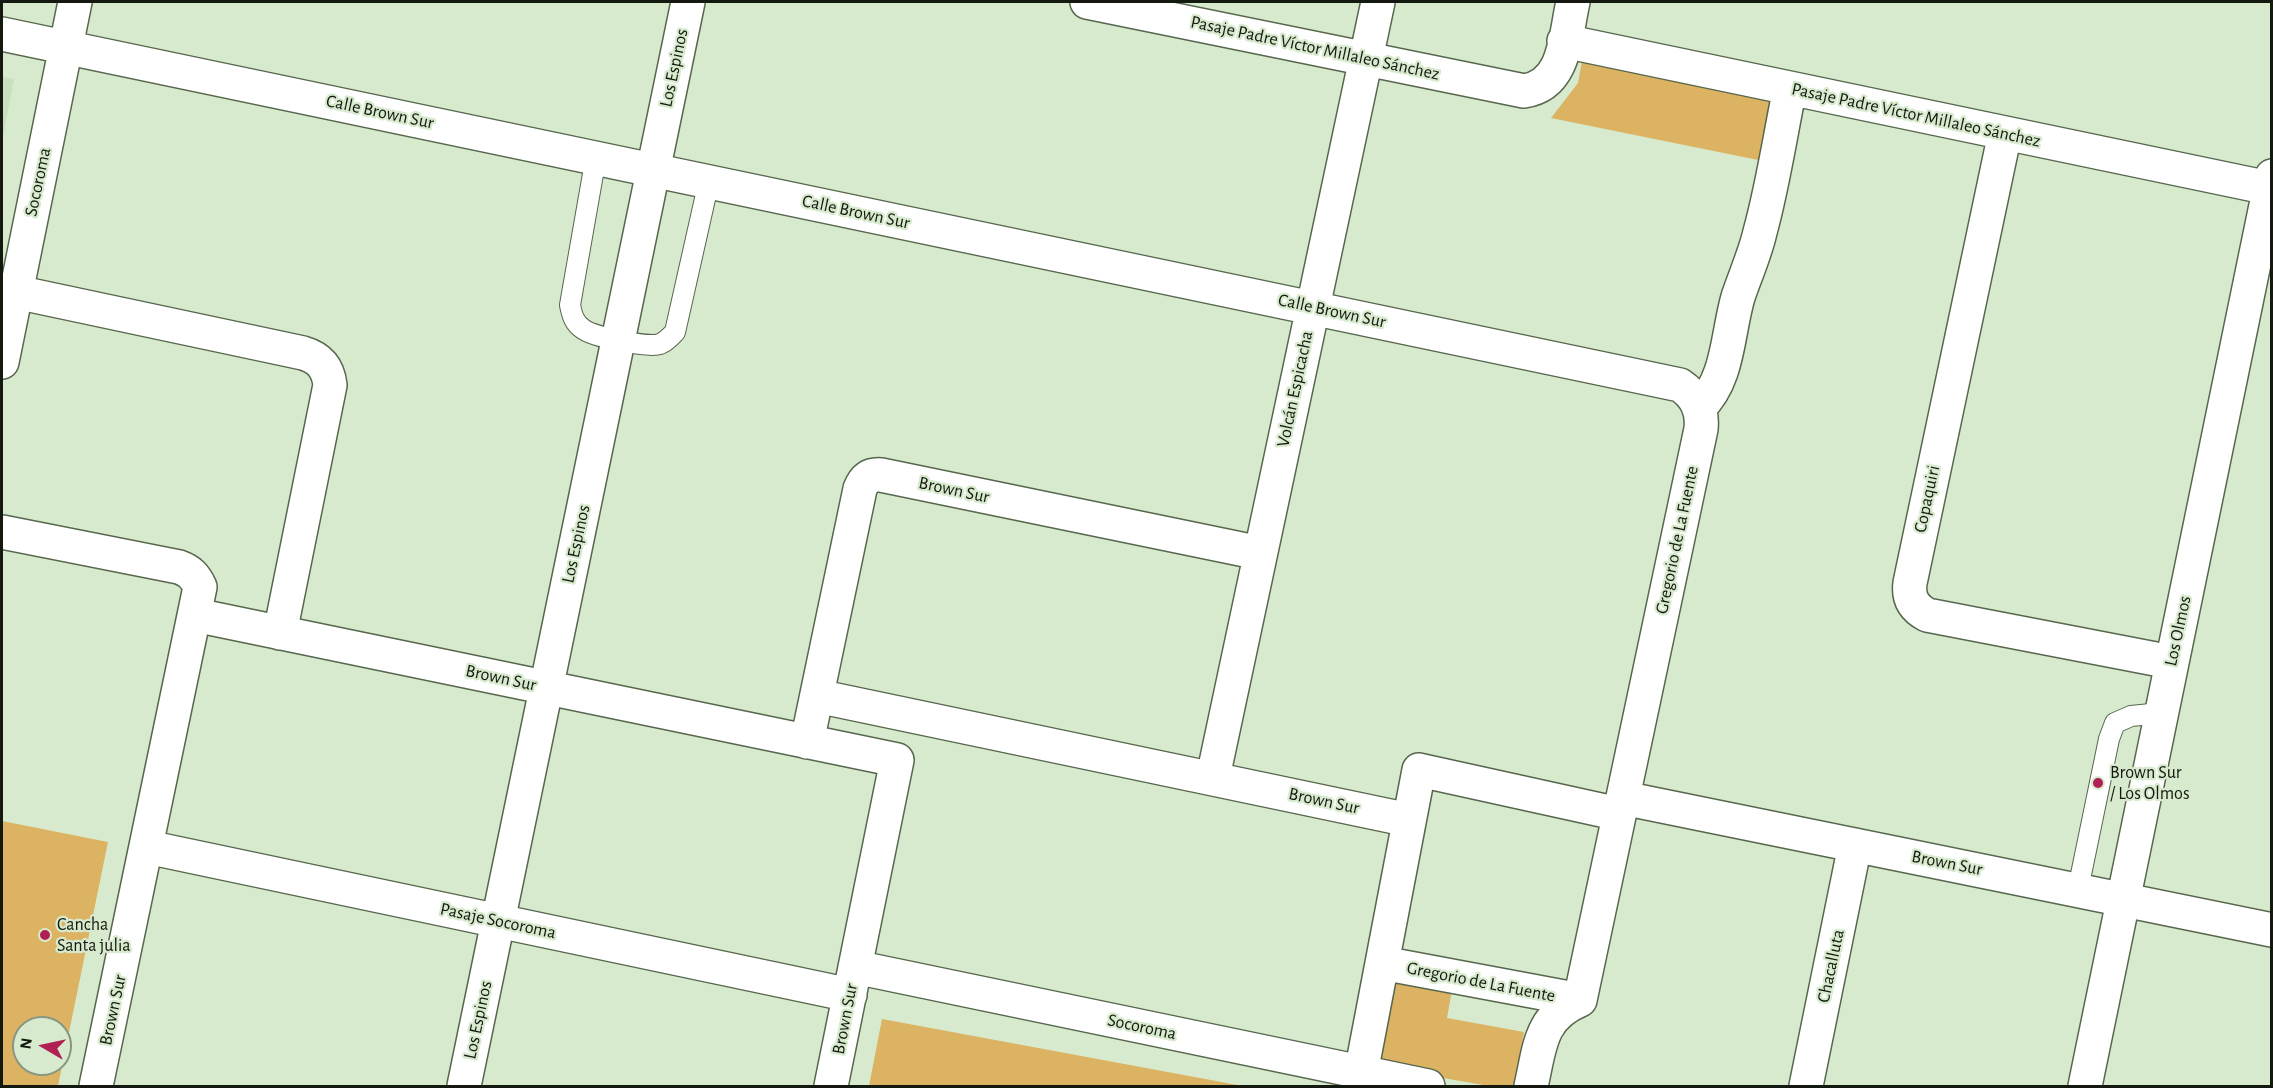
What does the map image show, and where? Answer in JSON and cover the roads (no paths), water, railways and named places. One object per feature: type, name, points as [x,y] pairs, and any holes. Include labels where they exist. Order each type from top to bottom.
[{"type":"street","name":"Socoroma","points":[[2,362],[75,2]]},
{"type":"street","name":"Los Espinos","points":[[464,1086],[688,2]]},
{"type":"street","name":"Pasaje Padre Víctor Millaleo Sánchez","points":[[1087,2],[1524,91],[1542,86],[1556,71],[1564,41],[2005,133],[2270,182]]},
{"type":"street","name":"Volcán Espicacha","points":[[1213,777],[1378,2]]},
{"type":"street","points":[[1564,41],[1573,2]]},
{"type":"street","name":"Calle Brown Sur","points":[[2,34],[1671,381],[1688,390],[1699,408]]},
{"type":"street","points":[[1699,408],[1713,393],[1720,376],[1738,298],[1760,235],[1790,88]]},
{"type":"street","name":"Copaquiri","points":[[2005,133],[1910,583],[1910,599],[1920,611],[1927,615],[2171,662]]},
{"type":"street","name":"Los Olmos","points":[[2085,1086],[2270,182]]},
{"type":"street","points":[[16,292],[303,353],[312,356],[325,367],[330,385],[280,633]]},
{"type":"street","name":"Gregorio de La Fuente","points":[[1580,1000],[1701,429],[1702,418],[1699,408]]},
{"type":"street","name":"Brown Sur","points":[[807,741],[860,489],[869,476],[881,475],[1260,553]]},
{"type":"street","name":"Brown Sur","points":[[2,532],[188,570],[200,587],[96,1086]]},
{"type":"street","name":"Brown Sur","points":[[195,615],[897,760],[831,1086]]},
{"type":"street","name":"Brown Sur","points":[[817,696],[1213,777],[1409,820]]},
{"type":"street","name":"Gregorio de La Fuente","points":[[1361,1073],[1419,770]]},
{"type":"street","name":"Brown Sur","points":[[1419,770],[1855,845],[2271,930]]},
{"type":"street","name":"Chacalluta","points":[[1806,1086],[1855,845]]},
{"type":"street","name":"Pasaje Socoroma","points":[[147,847],[498,921],[853,981]]},
{"type":"street","name":"Gregorio de La Fuente","points":[[1382,963],[1580,1000]]},
{"type":"street","name":"Socoroma","points":[[853,981],[1428,1086]]},
{"type":"street","name":"Gregorio de La Fuente","points":[[1531,1086],[1546,1026],[1566,1006],[1580,1000]]},
{"type":"lane","points":[[596,157],[570,305],[575,321],[582,329],[618,339],[652,345],[667,340],[675,332],[709,181]]},
{"type":"lane","points":[[2078,890],[2109,739],[2115,723],[2131,716],[2161,713]]},
{"type":"place","name":"Brown Sur / Los Olmos","points":[[2098,783]]},
{"type":"place","name":"Cancha Santa julia","points":[[45,935]]}]
